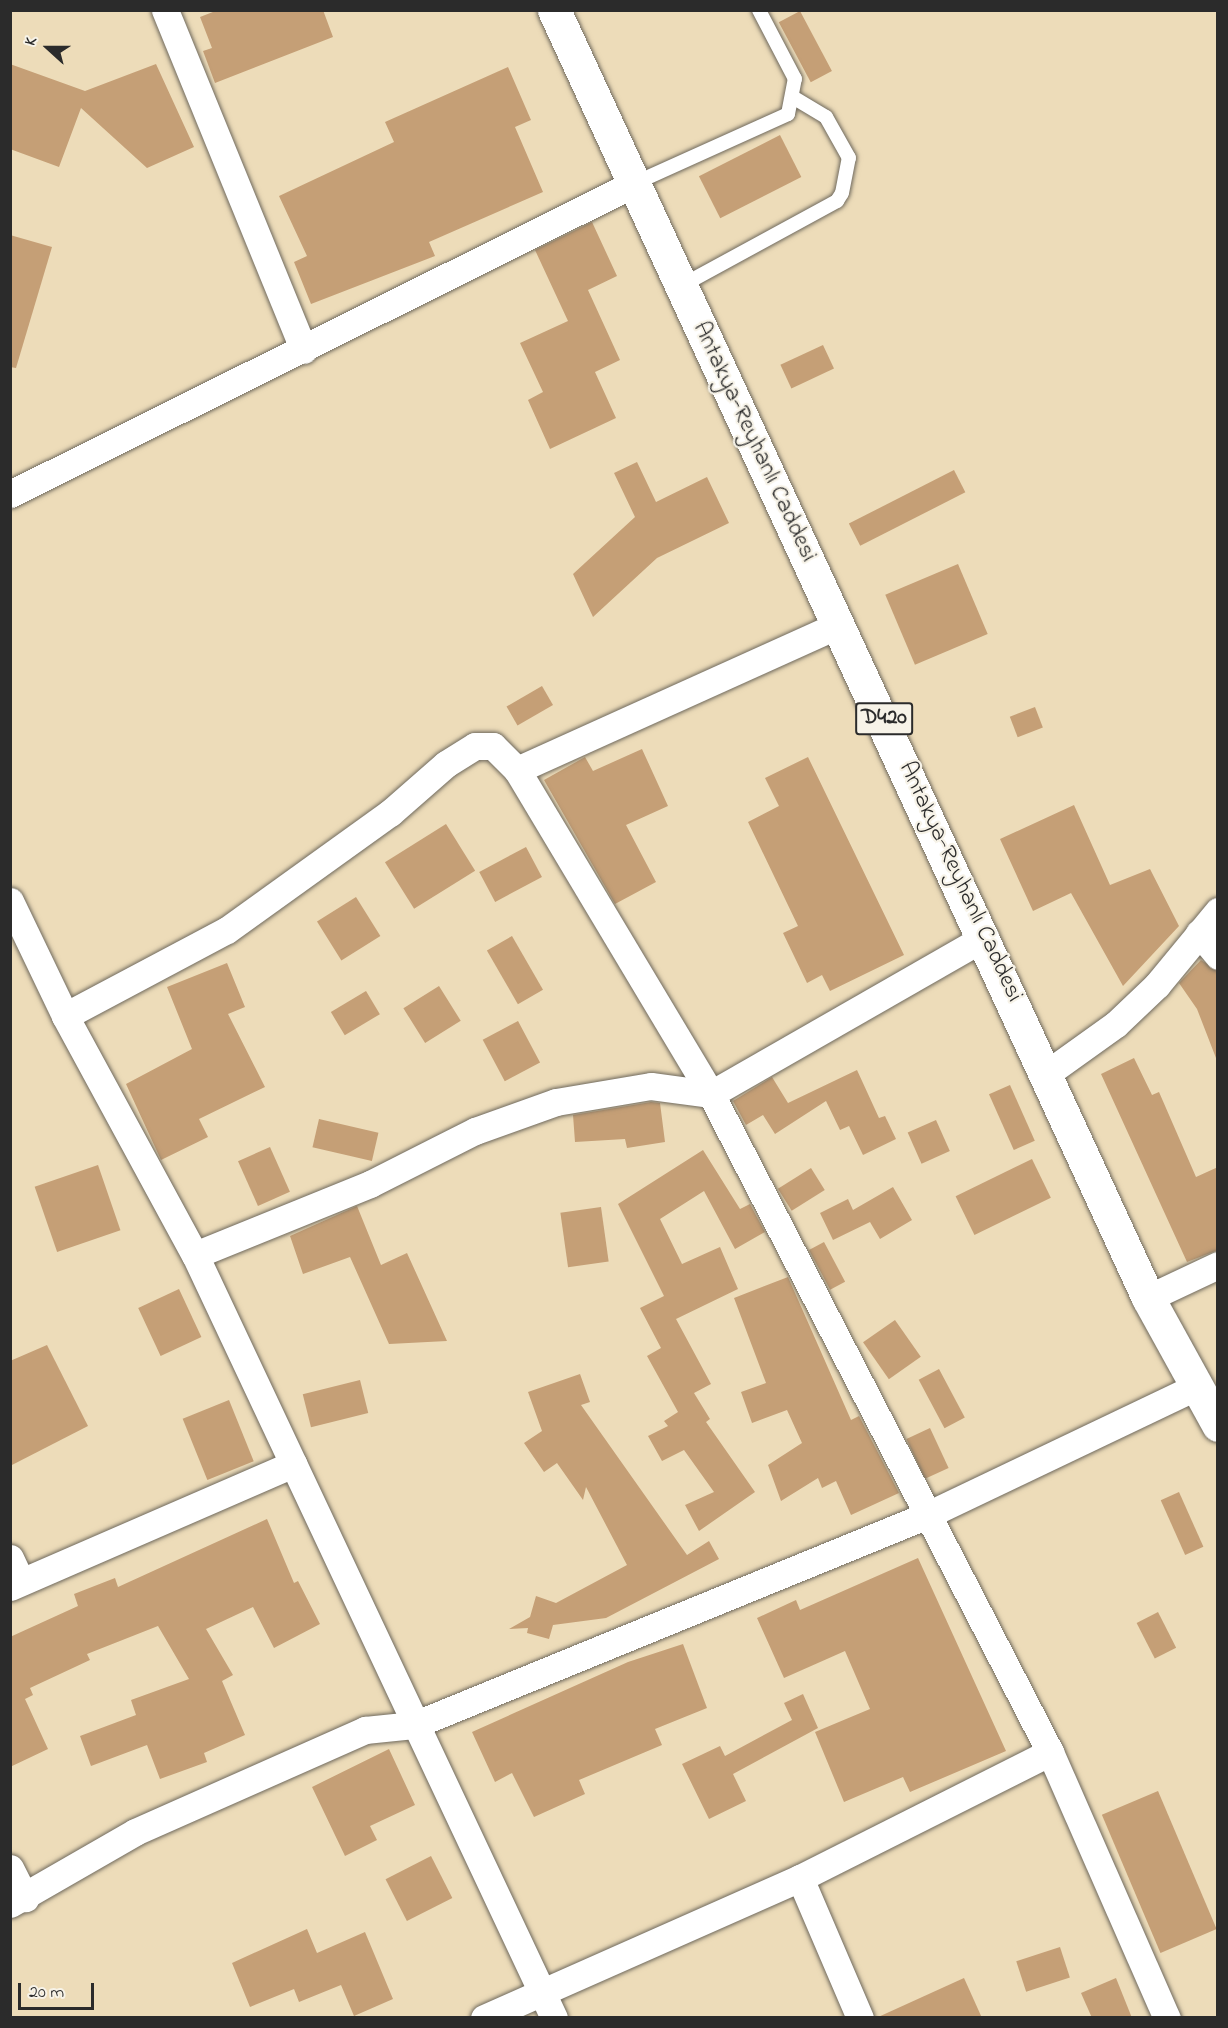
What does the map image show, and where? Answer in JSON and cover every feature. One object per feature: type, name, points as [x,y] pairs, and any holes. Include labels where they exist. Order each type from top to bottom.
[{"type":"main road","name":"Antakya-Reyhanlı Caddesi","points":[[554,10],[1048,1072],[1148,1298],[1218,1425]]},
{"type":"street","points":[[165,10],[304,350]]},
{"type":"street","points":[[10,494],[304,350],[633,184]]},
{"type":"street","points":[[517,770],[840,624]]},
{"type":"street","points":[[65,1016],[227,930],[475,746],[493,746],[517,770],[711,1094],[925,1516],[1050,1752],[1167,2018]]},
{"type":"street","points":[[10,901],[65,1016],[195,1255],[414,1725],[544,1992],[554,2018]]},
{"type":"street","points":[[1048,1072],[1116,1024],[1157,985],[1218,911]]},
{"type":"street","points":[[1199,933],[1218,956]]},
{"type":"street","points":[[195,1255],[370,1184],[475,1131],[556,1102],[651,1086],[711,1094],[985,937]]},
{"type":"street","points":[[1148,1298],[1218,1265]]},
{"type":"street","points":[[10,1868],[18,1901],[157,1822],[365,1730],[414,1725],[925,1516],[1197,1386]]},
{"type":"street","points":[[14,1576],[293,1464]]},
{"type":"street","points":[[484,2018],[800,1878],[1050,1752]]},
{"type":"street","points":[[800,1878],[860,2018]]},
{"type":"lane","points":[[633,184],[788,114],[794,98],[795,79],[759,10]]},
{"type":"lane","points":[[681,286],[837,201],[842,193],[849,158],[826,117],[794,98]]},
{"type":"building","points":[[218,10],[323,10],[333,37],[215,83],[203,51],[212,48],[200,17]]},
{"type":"building","points":[[800,11],[832,71],[811,82],[779,22]]},
{"type":"building","points":[[10,64],[85,91],[156,64],[194,147],[147,168],[81,108],[59,167],[10,149]]},
{"type":"building","points":[[508,67],[531,120],[515,127],[543,192],[429,242],[435,256],[311,304],[294,262],[307,256],[279,196],[394,142],[385,122]]},
{"type":"building","points":[[780,135],[801,177],[720,218],[699,176]]},
{"type":"building","points":[[592,222],[617,276],[588,290],[620,360],[595,372],[616,418],[550,449],[528,400],[543,392],[520,343],[568,321],[535,250]]},
{"type":"building","points":[[10,235],[52,247],[16,368],[10,367]]},
{"type":"building","points":[[823,345],[834,369],[791,388],[780,365]]},
{"type":"building","points":[[637,462],[656,502],[707,477],[729,523],[657,558],[593,617],[573,574],[635,517],[614,473]]},
{"type":"building","points":[[954,470],[965,492],[860,546],[849,524]]},
{"type":"building","points":[[958,564],[988,634],[915,665],[885,595]]},
{"type":"building","points":[[542,686],[553,705],[517,726],[506,706]]},
{"type":"building","points":[[1035,707],[1043,728],[1018,737],[1010,717]]},
{"type":"building","points":[[642,749],[668,806],[626,825],[656,882],[615,904],[544,780],[585,757],[593,771]]},
{"type":"building","points":[[808,757],[904,955],[830,991],[822,975],[807,983],[783,933],[798,926],[748,822],[779,806],[765,778]]},
{"type":"building","points":[[1074,805],[1110,885],[1150,869],[1179,926],[1123,986],[1071,893],[1033,911],[1000,839]]},
{"type":"building","points":[[446,824],[475,871],[414,909],[385,862]]},
{"type":"building","points":[[526,847],[542,877],[495,902],[479,872]]},
{"type":"building","points":[[356,897],[380,936],[341,960],[317,921]]},
{"type":"building","points":[[512,936],[543,990],[518,1004],[487,950]]},
{"type":"building","points":[[1201,960],[1218,971],[1216,1058],[1197,1009],[1179,983]]},
{"type":"building","points":[[227,963],[245,1007],[228,1014],[265,1087],[199,1119],[208,1137],[161,1160],[126,1084],[192,1049],[167,987]]},
{"type":"building","points":[[439,986],[461,1021],[425,1043],[403,1008]]},
{"type":"building","points":[[366,991],[380,1014],[345,1035],[331,1012]]},
{"type":"building","points":[[518,1021],[540,1062],[505,1081],[483,1040]]},
{"type":"building","points":[[1134,1058],[1152,1095],[1159,1092],[1196,1177],[1218,1167],[1218,1250],[1187,1262],[1101,1074]]},
{"type":"building","points":[[857,1070],[879,1118],[885,1116],[896,1139],[863,1155],[849,1126],[840,1130],[826,1101],[775,1134],[763,1115],[746,1125],[733,1101],[772,1077],[788,1103]]},
{"type":"building","points":[[1010,1085],[1035,1141],[1014,1150],[989,1094]]},
{"type":"building","points":[[651,1102],[660,1103],[665,1142],[627,1148],[625,1139],[575,1142],[573,1115]]},
{"type":"building","points":[[319,1119],[378,1133],[372,1161],[312,1147]]},
{"type":"building","points":[[936,1120],[950,1151],[922,1164],[908,1133]]},
{"type":"building","points":[[270,1147],[290,1192],[258,1206],[238,1161]]},
{"type":"building","points":[[703,1150],[740,1209],[750,1204],[765,1232],[735,1249],[704,1191],[660,1219],[682,1264],[720,1247],[738,1289],[676,1319],[711,1384],[694,1393],[710,1419],[706,1422],[755,1492],[699,1531],[685,1505],[714,1492],[684,1450],[662,1461],[648,1436],[668,1426],[664,1421],[678,1412],[647,1356],[661,1348],[640,1308],[664,1296],[618,1204]]},
{"type":"building","points":[[1032,1159],[1051,1198],[974,1235],[956,1196]]},
{"type":"building","points":[[98,1165],[120,1230],[57,1252],[35,1187]]},
{"type":"building","points":[[811,1168],[825,1190],[792,1211],[778,1189]]},
{"type":"building","points":[[893,1187],[912,1220],[880,1239],[870,1222],[833,1240],[820,1213],[848,1199],[853,1210]]},
{"type":"building","points":[[357,1206],[381,1265],[407,1253],[447,1341],[389,1344],[350,1257],[303,1274],[290,1236]]},
{"type":"building","points":[[601,1207],[609,1261],[568,1267],[560,1213]]},
{"type":"building","points":[[824,1242],[845,1282],[830,1290],[809,1250]]},
{"type":"building","points":[[788,1277],[851,1420],[859,1416],[899,1493],[851,1515],[836,1481],[822,1488],[818,1478],[781,1501],[768,1465],[802,1443],[787,1410],[752,1423],[741,1392],[766,1383],[734,1298]]},
{"type":"building","points":[[179,1289],[201,1337],[161,1356],[138,1308]]},
{"type":"building","points":[[895,1320],[921,1357],[889,1379],[863,1342]]},
{"type":"building","points":[[47,1345],[88,1426],[10,1466],[10,1361]]},
{"type":"building","points":[[939,1369],[965,1418],[945,1428],[919,1380]]},
{"type":"building","points":[[580,1374],[590,1402],[581,1405],[687,1555],[709,1541],[719,1559],[606,1618],[553,1625],[549,1639],[527,1633],[528,1628],[509,1629],[530,1617],[536,1596],[556,1603],[627,1565],[586,1487],[583,1500],[557,1463],[544,1472],[524,1443],[542,1431],[528,1392]]},
{"type":"building","points":[[360,1380],[368,1413],[311,1427],[303,1394]]},
{"type":"building","points":[[229,1400],[254,1461],[207,1480],[183,1419]]},
{"type":"building","points":[[930,1428],[949,1468],[925,1479],[906,1439]]},
{"type":"building","points":[[1179,1492],[1203,1547],[1185,1555],[1161,1500]]},
{"type":"building","points":[[267,1519],[294,1583],[298,1581],[320,1624],[274,1648],[253,1607],[206,1629],[233,1675],[222,1681],[245,1735],[204,1753],[207,1762],[160,1779],[147,1745],[91,1766],[80,1736],[136,1715],[131,1700],[189,1679],[158,1626],[87,1654],[90,1660],[30,1688],[33,1695],[25,1699],[48,1749],[10,1767],[10,1637],[78,1606],[74,1594],[115,1578],[118,1587]]},
{"type":"building","points":[[918,1558],[1006,1751],[910,1792],[903,1777],[844,1802],[815,1732],[870,1709],[845,1651],[784,1678],[757,1618],[796,1600],[800,1610]]},
{"type":"building","points":[[1158,1612],[1176,1648],[1155,1659],[1137,1623]]},
{"type":"building","points":[[683,1644],[707,1708],[655,1729],[662,1745],[579,1780],[585,1794],[534,1817],[512,1773],[495,1782],[472,1732],[628,1662]]},
{"type":"building","points":[[803,1694],[818,1728],[733,1774],[746,1801],[709,1819],[682,1764],[720,1746],[725,1756],[792,1720],[784,1703]]},
{"type":"building","points":[[389,1749],[415,1805],[370,1826],[377,1840],[345,1856],[312,1787]]},
{"type":"building","points":[[1158,1791],[1217,1929],[1160,1953],[1102,1815]]},
{"type":"building","points":[[431,1856],[452,1898],[407,1921],[386,1879]]},
{"type":"building","points":[[307,1929],[317,1953],[365,1932],[393,1999],[354,2016],[341,1985],[299,2002],[294,1989],[250,2007],[232,1963]]},
{"type":"building","points":[[1060,1947],[1070,1977],[1026,1992],[1016,1961]]},
{"type":"building","points":[[964,1978],[982,2018],[876,2018]]},
{"type":"building","points":[[1116,1978],[1132,2018],[1092,2018],[1081,1993]]}]
